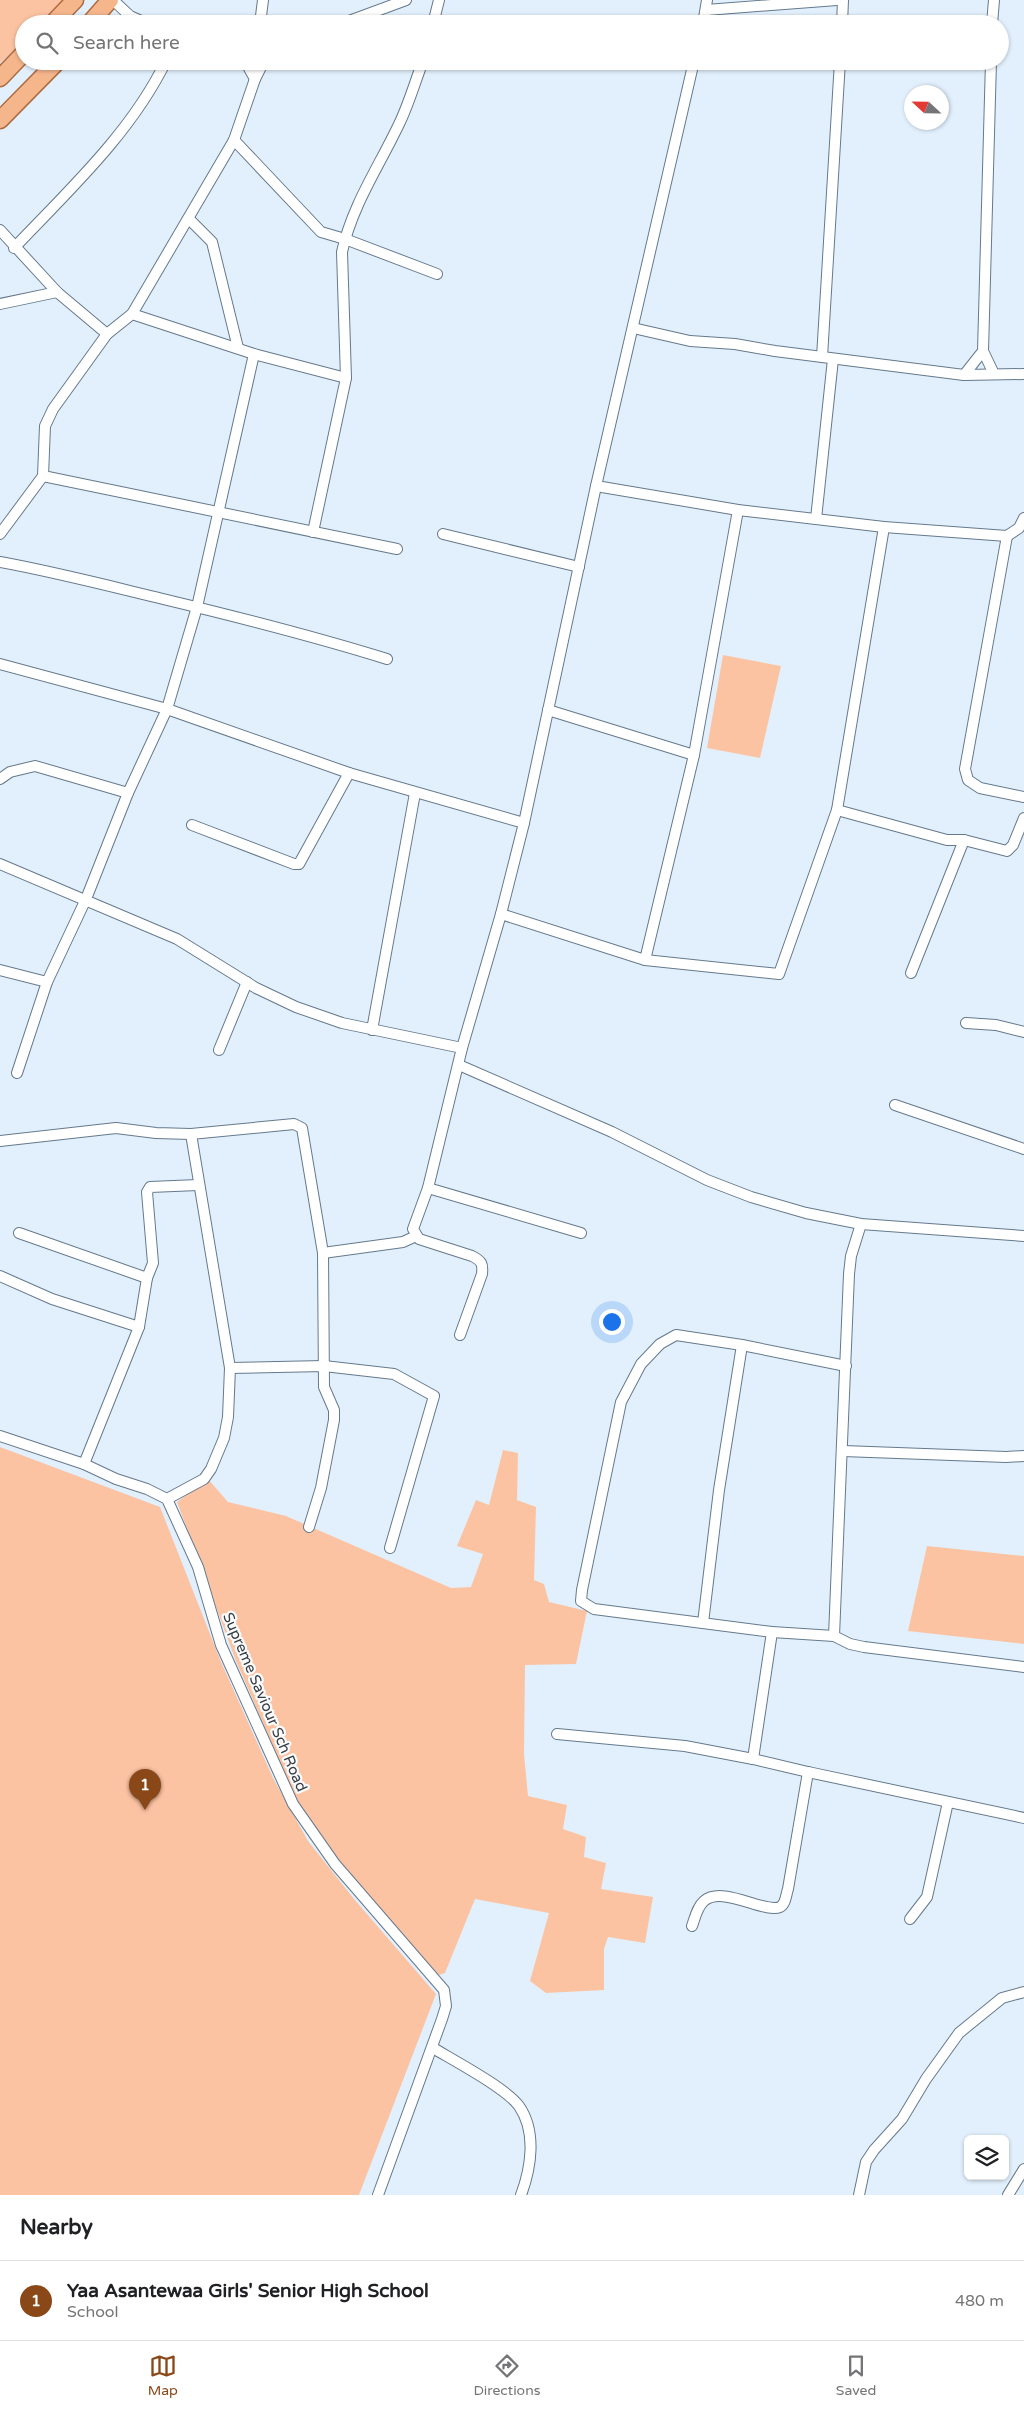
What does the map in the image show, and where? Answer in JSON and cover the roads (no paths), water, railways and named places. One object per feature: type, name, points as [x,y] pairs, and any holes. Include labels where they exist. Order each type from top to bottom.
[{"type":"main road","points":[[61,15],[75,0]]},
{"type":"main road","points":[[97,15],[111,0]]},
{"type":"main road","points":[[0,78],[15,62]]},
{"type":"main road","points":[[0,120],[49,70]]},
{"type":"street","points":[[111,0],[129,15]]},
{"type":"street","points":[[261,15],[263,0]]},
{"type":"street","points":[[365,15],[406,0]]},
{"type":"street","points":[[435,15],[438,0]]},
{"type":"street","points":[[706,5],[838,0]]},
{"type":"street","points":[[842,15],[843,0]]},
{"type":"street","points":[[993,15],[994,0]]},
{"type":"street","points":[[14,248],[116,137],[142,103],[161,70]]},
{"type":"street","points":[[250,70],[255,79]]},
{"type":"street","points":[[0,534],[43,476],[45,426],[49,417],[107,334],[132,314],[234,140],[260,70]]},
{"type":"street","points":[[313,532],[346,378],[342,252],[345,238],[358,206],[400,122],[420,70]]},
{"type":"street","points":[[411,1239],[428,1188],[462,1048],[501,914],[524,823],[578,566],[692,70]]},
{"type":"street","points":[[822,357],[839,70]]},
{"type":"street","points":[[990,70],[983,351],[994,374]]},
{"type":"street","points":[[234,140],[313,226],[321,232],[345,238],[437,274]]},
{"type":"street","points":[[189,219],[212,242],[238,348]]},
{"type":"street","points":[[0,230],[14,248],[57,292],[107,334]]},
{"type":"street","points":[[0,304],[57,292]]},
{"type":"street","points":[[132,314],[254,354],[346,378]]},
{"type":"street","points":[[633,328],[690,341],[735,344],[833,359],[964,375],[1024,374]]},
{"type":"street","points":[[964,375],[983,351]]},
{"type":"street","points":[[16,1073],[47,982],[86,899],[128,793],[167,709],[196,607],[216,513],[254,354]]},
{"type":"street","points":[[816,518],[833,359]]},
{"type":"street","points":[[43,476],[397,549]]},
{"type":"street","points":[[596,486],[738,510],[884,527],[1007,536],[1019,528],[1024,518]]},
{"type":"street","points":[[645,960],[694,755],[738,510]]},
{"type":"street","points":[[501,914],[645,960],[779,974],[837,810],[884,527]]},
{"type":"street","points":[[443,534],[578,566]]},
{"type":"street","points":[[1007,536],[965,769],[968,780],[980,788],[1024,797]]},
{"type":"street","points":[[0,562],[43,570],[196,607],[338,644],[387,659]]},
{"type":"street","points":[[0,664],[167,709],[349,773],[524,823]]},
{"type":"street","points":[[548,710],[694,755]]},
{"type":"street","points":[[0,779],[17,770],[35,766],[128,793]]},
{"type":"street","points":[[192,825],[294,864],[299,864],[349,773]]},
{"type":"street","points":[[372,1030],[414,793]]},
{"type":"street","points":[[837,810],[947,840],[964,840],[1007,851],[1013,846],[1024,818]]},
{"type":"street","points":[[912,973],[964,840]]},
{"type":"street","points":[[0,864],[177,939],[246,982],[296,1007],[342,1023],[462,1048]]},
{"type":"street","points":[[0,970],[47,982]]},
{"type":"street","points":[[219,1050],[246,982]]},
{"type":"street","points":[[966,1023],[996,1025],[1024,1032]]},
{"type":"street","points":[[459,1064],[612,1132],[707,1180],[751,1197],[806,1213],[861,1224],[1024,1236]]},
{"type":"street","points":[[895,1105],[1024,1148]]},
{"type":"street","points":[[0,1141],[116,1128],[156,1133],[190,1134],[294,1124],[302,1128],[323,1253],[324,1387],[334,1410],[334,1420],[321,1488],[309,1527]]},
{"type":"street","points":[[0,1436],[84,1464],[116,1479],[148,1489],[167,1500],[204,1478],[211,1469],[225,1431],[230,1368],[190,1134]]},
{"type":"street","points":[[84,1464],[139,1327],[147,1278],[153,1263],[147,1192],[150,1188],[157,1186],[198,1185]]},
{"type":"street","points":[[428,1188],[581,1233]]},
{"type":"street","points":[[834,1636],[851,1256],[861,1224]]},
{"type":"street","points":[[19,1233],[147,1278]]},
{"type":"street","points":[[323,1253],[411,1239],[480,1260],[483,1266],[482,1274],[460,1335]]},
{"type":"street","points":[[0,1276],[52,1299],[139,1327]]},
{"type":"street","points":[[846,1366],[742,1345],[676,1335],[660,1344],[641,1364],[621,1402],[581,1601],[594,1609],[772,1632],[834,1636],[850,1644],[864,1647],[1024,1668]]},
{"type":"street","points":[[703,1623],[719,1490],[742,1345]]},
{"type":"street","points":[[230,1368],[324,1366],[394,1374],[434,1396],[390,1548]]},
{"type":"street","points":[[843,1450],[1006,1458],[1024,1456]]},
{"type":"street","name":"Supreme Saviour Sch Road","points":[[167,1500],[198,1567],[221,1645],[293,1804],[335,1864],[444,1990],[446,2006],[433,2048],[378,2195]]},
{"type":"street","points":[[753,1758],[772,1632]]},
{"type":"street","points":[[557,1734],[684,1746],[753,1758],[808,1772],[1024,1818]]},
{"type":"street","points":[[692,1926],[703,1902],[710,1898],[732,1897],[768,1906],[779,1907],[782,1905],[788,1889],[808,1772]]},
{"type":"street","points":[[910,1919],[927,1897],[948,1802]]},
{"type":"street","points":[[859,2195],[866,2162],[902,2119],[926,2079],[959,2034],[1002,1998],[1024,1992]]},
{"type":"street","points":[[433,2048],[507,2094],[519,2106],[527,2127],[531,2156],[521,2195]]},
{"type":"street","points":[[1008,2195],[1024,2169]]},
{"type":"place","name":"Yaa Asantewaa Girls' Senior High School","points":[[145,1810]]}]
